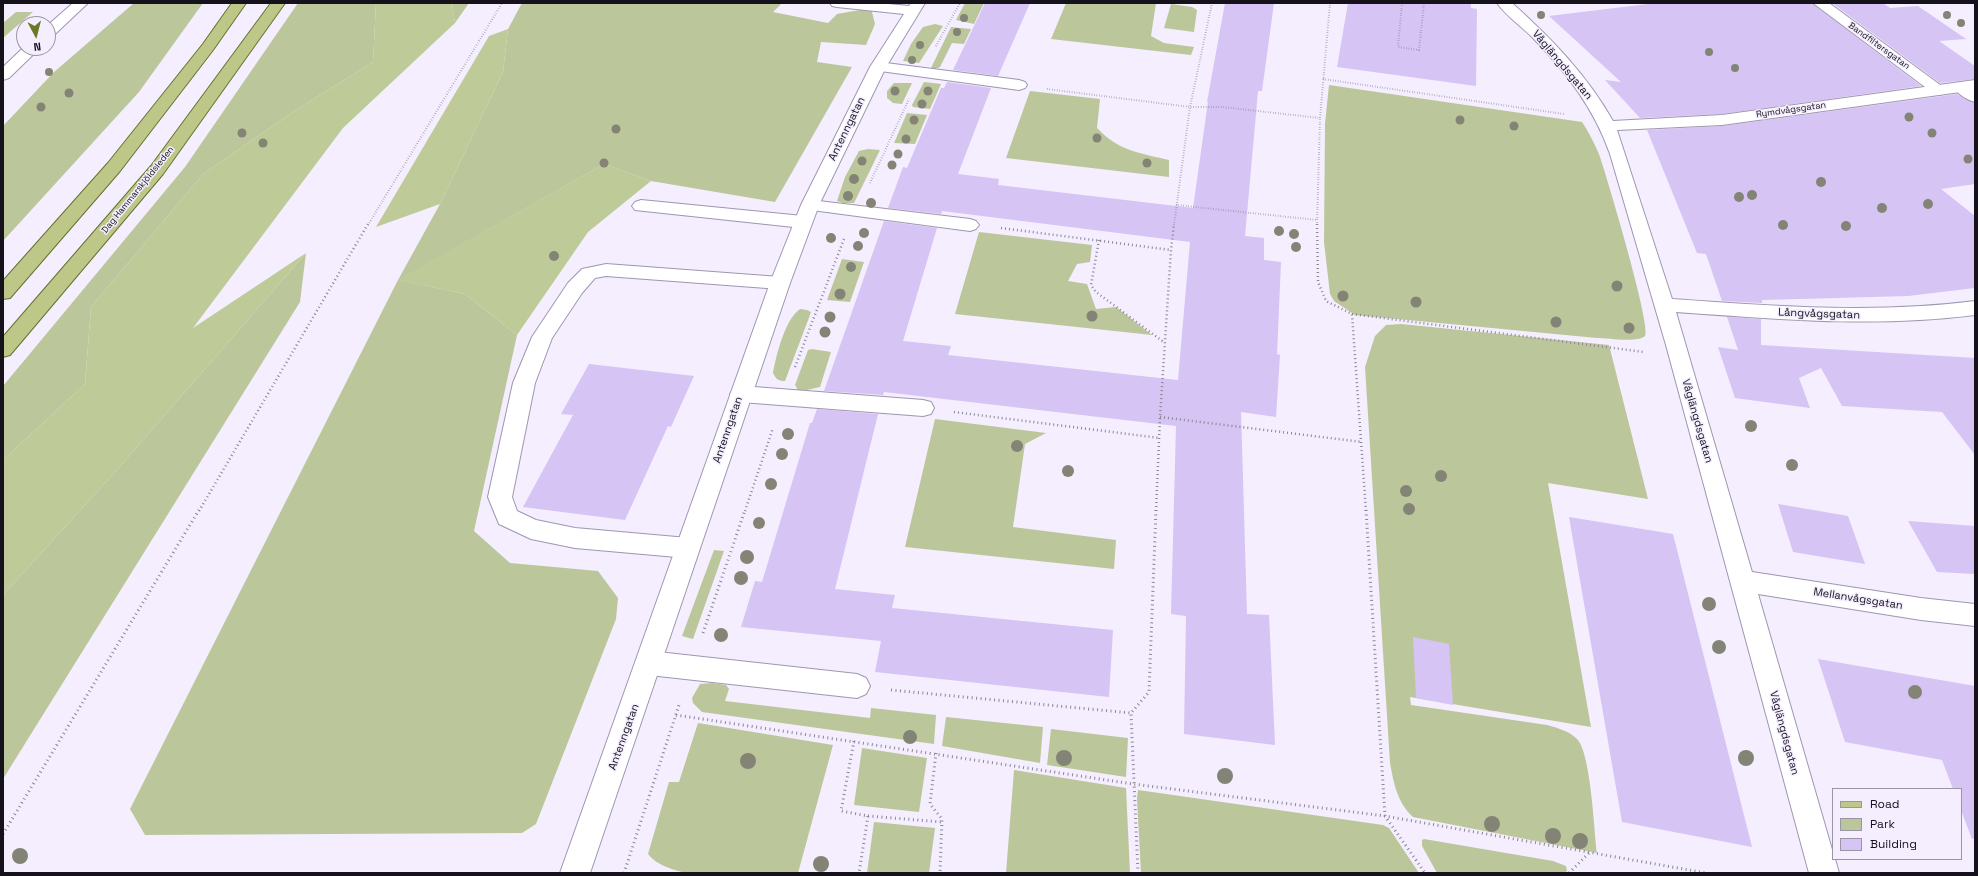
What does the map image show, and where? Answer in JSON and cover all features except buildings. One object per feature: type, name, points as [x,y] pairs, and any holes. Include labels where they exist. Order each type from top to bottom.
[{"type":"main road","points":[[3,292],[114,167],[208,47],[239,3]]},
{"type":"main road","name":"Dag Hammarskjöldsleden","points":[[3,350],[157,170],[278,3]]},
{"type":"street","points":[[56,26],[81,3]]},
{"type":"street","points":[[837,3],[915,7]]},
{"type":"street","name":"Våglängdsgatan","points":[[1504,3],[1529,25],[1588,94],[1606,123],[1618,154],[1676,345],[1824,873]]},
{"type":"street","name":"Bandfiltersgatan","points":[[1820,3],[1939,90]]},
{"type":"street","name":"Antenngatan","points":[[575,873],[780,283],[807,213],[878,68],[915,7]]},
{"type":"street","points":[[3,75],[23,56]]},
{"type":"street","points":[[878,68],[1019,85]]},
{"type":"street","points":[[1968,86],[1975,97]]},
{"type":"street","name":"Rymdvågsgatan","points":[[1606,123],[1722,120],[1968,86]]},
{"type":"street","points":[[640,206],[807,213],[857,211],[970,225]]},
{"type":"street","points":[[688,548],[575,538],[531,529],[506,517],[500,497],[524,383],[542,338],[575,288],[589,273],[606,270],[780,283]]},
{"type":"street","name":"Långvågsgatan","points":[[1663,305],[1839,317],[1892,316],[1948,312],[1975,308]]},
{"type":"street","points":[[741,394],[923,408]]},
{"type":"street","name":"Mellanvågsgatan","points":[[1742,581],[1921,609],[1975,615]]},
{"type":"street","points":[[649,663],[692,666],[857,686]]},
{"type":"path","points":[[3,834],[201,508],[401,168],[502,3]]},
{"type":"path","points":[[624,873],[750,492],[848,230],[921,73],[960,3]]},
{"type":"path","points":[[1138,873],[1131,712],[1149,692],[1160,417],[1171,250],[1190,107],[1212,3]]},
{"type":"path","points":[[1330,3],[1320,118],[1317,220],[1318,282],[1326,301],[1352,314],[1644,352],[1676,345]]},
{"type":"path","points":[[1402,3],[1398,47],[1419,50],[1424,3]]},
{"type":"path","points":[[1323,79],[1606,123]]},
{"type":"path","points":[[1019,85],[1190,107],[1222,106],[1320,118]]},
{"type":"path","points":[[1176,205],[1317,220]]},
{"type":"path","points":[[970,225],[1171,250]]},
{"type":"path","points":[[1099,240],[1091,285],[1096,292],[1165,344]]},
{"type":"path","points":[[1352,314],[1362,442],[1385,816],[1425,873]]},
{"type":"path","points":[[923,408],[1160,438]]},
{"type":"path","points":[[1160,417],[1362,442]]},
{"type":"path","points":[[857,686],[1131,712]]},
{"type":"path","points":[[676,715],[936,753],[1133,784],[1385,816],[1706,873]]},
{"type":"path","points":[[854,741],[841,811],[868,816],[942,822]]},
{"type":"path","points":[[936,753],[930,804],[942,819],[940,873]]},
{"type":"path","points":[[859,873],[868,816]]},
{"type":"path","points":[[1568,873],[1590,852]]},
{"type":"green space","points":[[134,3],[203,3],[139,92],[3,241],[3,126],[54,72]]},
{"type":"green space","points":[[298,3],[376,3],[373,62],[293,112],[203,174],[91,307],[85,384],[3,460],[3,386],[185,167]]},
{"type":"green space","points":[[376,3],[452,3],[455,23],[343,128],[193,328],[306,253],[116,471],[3,595],[3,460],[85,384],[91,307],[203,174],[293,112],[373,62]]},
{"type":"green space","points":[[452,3],[469,3],[455,23]]},
{"type":"green space","points":[[522,3],[782,3],[773,12],[828,23],[837,14],[871,8],[875,24],[866,45],[821,42],[817,62],[852,67],[775,202],[651,181],[604,164],[399,280],[465,294],[517,335],[474,531],[510,563],[598,571],[618,598],[616,619],[536,824],[522,833],[145,835],[130,809],[398,280],[440,204],[503,72],[508,29]]},
{"type":"green space","points":[[965,3],[984,3],[974,24],[956,20]]},
{"type":"green space","points":[[1066,3],[1156,3],[1151,36],[1164,43],[1194,47],[1191,55],[1051,39]]},
{"type":"green space","points":[[1171,4],[1192,7],[1197,10],[1194,32],[1164,28]]},
{"type":"green space","points":[[16,12],[33,12],[28,16],[16,16],[16,27],[3,38],[3,23]]},
{"type":"green space","points":[[935,24],[943,26],[919,63],[903,61],[911,44],[923,27]]},
{"type":"green space","points":[[951,27],[971,29],[964,44],[952,43],[940,67],[933,70],[931,68]]},
{"type":"green space","points":[[508,29],[503,72],[440,204],[376,227],[489,36]]},
{"type":"green space","points":[[924,82],[941,84],[930,109],[913,107],[912,105]]},
{"type":"green space","points":[[894,83],[912,83],[902,104],[893,103],[887,98],[887,91]]},
{"type":"green space","points":[[1329,85],[1582,122],[1599,154],[1610,190],[1642,307],[1645,336],[1629,340],[1597,338],[1355,315],[1334,301],[1330,294],[1324,242],[1325,124]]},
{"type":"green space","points":[[1030,91],[1100,99],[1097,128],[1113,142],[1130,150],[1169,160],[1169,177],[1006,158]]},
{"type":"green space","points":[[907,113],[927,115],[915,144],[894,143]]},
{"type":"green space","points":[[868,149],[880,150],[854,203],[843,203],[837,201],[845,177],[859,151]]},
{"type":"green space","points":[[604,164],[651,181],[588,232],[517,335],[465,294],[398,280]]},
{"type":"green space","points":[[979,232],[1092,245],[1090,262],[1077,264],[1068,281],[1087,284],[1096,309],[1116,307],[1152,335],[955,314]]},
{"type":"green space","points":[[306,253],[300,302],[3,779],[3,595],[116,471]]},
{"type":"green space","points":[[842,259],[864,262],[850,302],[827,300]]},
{"type":"green space","points":[[800,309],[811,312],[785,381],[781,381],[776,378],[773,373],[776,357],[782,338],[790,321]]},
{"type":"green space","points":[[1401,324],[1609,345],[1648,499],[1548,483],[1591,727],[1410,697],[1411,705],[1547,725],[1563,730],[1574,736],[1582,747],[1586,759],[1597,853],[1413,817],[1403,805],[1397,792],[1390,763],[1365,367],[1375,336],[1386,325]]},
{"type":"green space","points":[[812,349],[831,352],[820,387],[807,390],[798,390],[795,385],[808,350]]},
{"type":"green space","points":[[935,419],[1046,433],[1025,444],[1013,527],[1116,540],[1114,569],[905,547]]},
{"type":"green space","points":[[714,550],[724,551],[693,639],[682,636]]},
{"type":"green space","points":[[712,683],[726,685],[729,689],[725,701],[870,718],[871,708],[936,715],[934,744],[702,712],[693,703],[692,698],[700,684]]},
{"type":"green space","points":[[946,717],[1043,727],[1040,763],[942,746]]},
{"type":"green space","points":[[698,723],[833,745],[798,873],[686,873],[670,869],[660,864],[648,854],[669,782],[679,782]]},
{"type":"green space","points":[[1051,729],[1128,738],[1126,777],[1047,765]]},
{"type":"green space","points":[[862,748],[927,758],[919,812],[854,805]]},
{"type":"green space","points":[[1014,770],[1126,788],[1130,873],[1006,873]]},
{"type":"green space","points":[[1138,790],[1383,825],[1389,828],[1419,873],[1141,873],[1137,799]]},
{"type":"green space","points":[[874,822],[935,828],[929,873],[867,873]]},
{"type":"green space","points":[[1424,839],[1553,861],[1566,866],[1567,871],[1565,873],[1437,873],[1422,846],[1422,840]]}]
